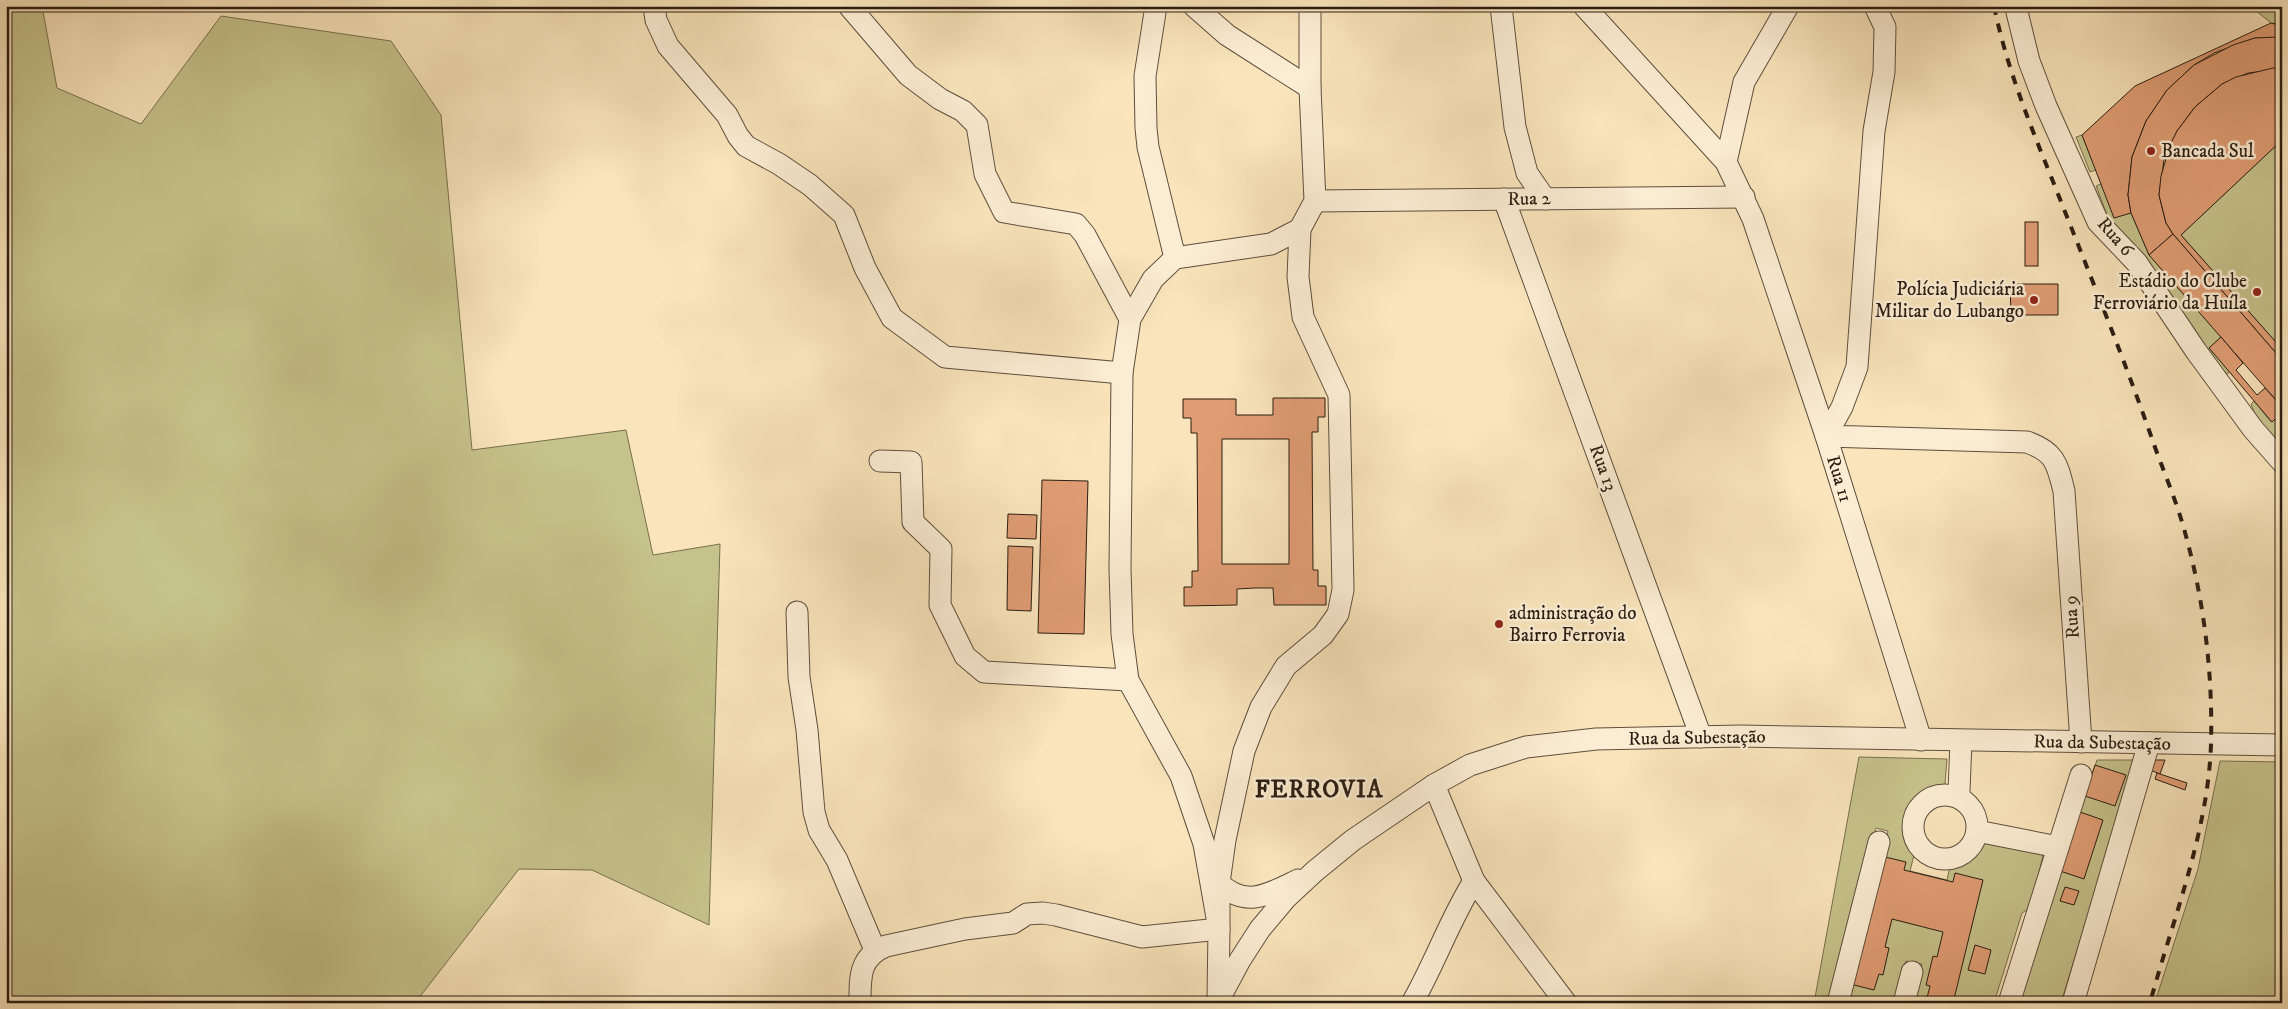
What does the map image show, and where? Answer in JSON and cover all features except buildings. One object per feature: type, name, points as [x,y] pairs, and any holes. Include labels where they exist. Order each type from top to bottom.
[{"type":"street","points":[[654,6],[656,20],[668,46],[727,115],[738,136],[746,146],[779,164],[810,185],[844,215],[865,268],[892,318],[945,357],[1122,373]]},
{"type":"street","points":[[849,6],[908,75],[940,98],[963,111],[977,125],[985,174],[1004,212],[1076,224],[1085,235],[1130,318]]},
{"type":"street","points":[[1156,6],[1145,76],[1146,128],[1148,148],[1175,258]]},
{"type":"street","points":[[1194,6],[1227,35],[1310,88]]},
{"type":"street","points":[[1217,1002],[1219,883],[1225,840],[1244,751],[1261,707],[1286,666],[1323,635],[1338,614],[1343,590],[1339,395],[1302,317],[1298,277],[1300,228],[1315,201],[1310,88],[1310,6]]},
{"type":"street","points":[[1501,6],[1515,127],[1528,173],[1545,199]]},
{"type":"street","name":"Rua 11","points":[[1584,6],[1726,162],[1744,197],[1826,436],[1921,740]]},
{"type":"street","points":[[1726,162],[1744,82],[1788,6]]},
{"type":"street","points":[[1826,436],[1842,407],[1856,367],[1874,131],[1884,72],[1885,27],[1875,6]]},
{"type":"street","name":"Rua 6","points":[[2016,8],[2029,61],[2046,106],[2098,222],[2138,263],[2196,350],[2247,421],[2282,462]]},
{"type":"street","name":"Rua 2","points":[[1315,201],[1744,197]]},
{"type":"street","name":"Rua 13","points":[[1504,199],[1701,737]]},
{"type":"street","points":[[1219,929],[1204,844],[1181,776],[1128,680],[1122,634],[1120,578],[1122,373],[1130,318],[1153,279],[1175,258],[1271,244],[1300,228]]},
{"type":"street","name":"Rua 9","points":[[1826,436],[2027,442],[2041,447],[2051,455],[2058,468],[2064,491],[2081,742]]},
{"type":"street","points":[[880,461],[911,462],[913,522],[941,549],[940,605],[965,656],[984,672],[1128,680]]},
{"type":"street","points":[[797,612],[799,676],[807,730],[814,812],[819,830],[838,860],[875,950]]},
{"type":"street","name":"Rua da Subestação","points":[[1217,1002],[1260,929],[1286,898],[1315,871],[1353,840],[1434,785],[1470,765],[1526,747],[1596,739],[1701,737],[2282,745]]},
{"type":"street","points":[[1956,796],[1959,791],[1961,741]]},
{"type":"street","points":[[2073,1003],[2149,743]]},
{"type":"street","points":[[2009,1003],[2081,775]]},
{"type":"street","points":[[1434,785],[1474,881],[1566,1003]]},
{"type":"street","points":[[1946,794],[1956,796],[1972,808],[1976,818],[1977,831],[1969,848],[1961,855],[1951,859],[1940,859],[1929,855],[1915,839],[1914,817],[1919,808],[1935,796],[1946,794]]},
{"type":"street","points":[[1977,831],[2058,847]]},
{"type":"street","points":[[1838,1003],[1878,842]]},
{"type":"street","points":[[1219,883],[1230,894],[1254,897],[1269,894],[1315,871]]},
{"type":"street","points":[[1412,1003],[1427,976],[1463,899],[1474,881]]},
{"type":"street","points":[[860,1003],[860,976],[865,963],[875,950],[965,929],[1012,922],[1027,914],[1043,913],[1142,937],[1219,929]]},
{"type":"street","points":[[1904,1003],[1912,972]]},
{"type":"shaded area","points":[[6,6],[42,6],[57,88],[141,124],[221,16],[391,41],[441,115],[472,450],[626,430],[653,555],[720,544],[709,925],[592,870],[519,869],[415,1003],[6,1003]]},
{"type":"shaded area","points":[[2250,6],[2282,7],[2282,24],[2271,23]]},
{"type":"shaded area","points":[[2082,135],[2096,170],[2090,172],[2076,137]]},
{"type":"shaded area","name":"Estádio do Clube Ferroviário da Huíla","points":[[2282,140],[2282,349],[2181,235]]},
{"type":"shaded area","points":[[2101,184],[2131,213],[2149,255],[2221,337],[2209,348],[2230,372],[2227,374],[2206,351],[2109,220],[2096,186]]},
{"type":"shaded area","points":[[2254,401],[2271,422],[2275,419],[2282,427],[2282,450],[2256,417],[2251,404]]},
{"type":"shaded area","points":[[1859,757],[1947,759],[1945,784],[1933,787],[1923,793],[1908,810],[1905,832],[1908,844],[1914,855],[1910,871],[1947,880],[1950,866],[1971,858],[1978,851],[1983,841],[2043,855],[2031,907],[2022,913],[1994,1003],[1912,1003],[1922,964],[1906,961],[1894,1003],[1847,1003],[1888,831],[1876,828],[1831,1003],[1814,1003]]},
{"type":"shaded area","points":[[2097,760],[2135,760],[2061,1003],[2018,1003]]},
{"type":"shaded area","points":[[2220,761],[2282,762],[2282,1003],[2157,1003],[2155,1002],[2198,869]]},
{"type":"railway","points":[[1994,6],[1999,30],[2021,99],[2116,341],[2175,500],[2196,576],[2201,604],[2210,688],[2211,744],[2208,777],[2203,810],[2188,875],[2150,1003]]},
{"type":"place","name":"Bancada Sul","points":[[2151,151]]},
{"type":"place","name":"Estádio do Clube Ferroviário da Huíla","points":[[2257,292]]},
{"type":"place","name":"Polícia Judiciária Militar do Lubango","points":[[2034,300]]},
{"type":"place","name":"administração do Bairro Ferrovia","points":[[1499,624]]},
{"type":"district","name":"FERROVIA","points":[[1319,790]]}]
